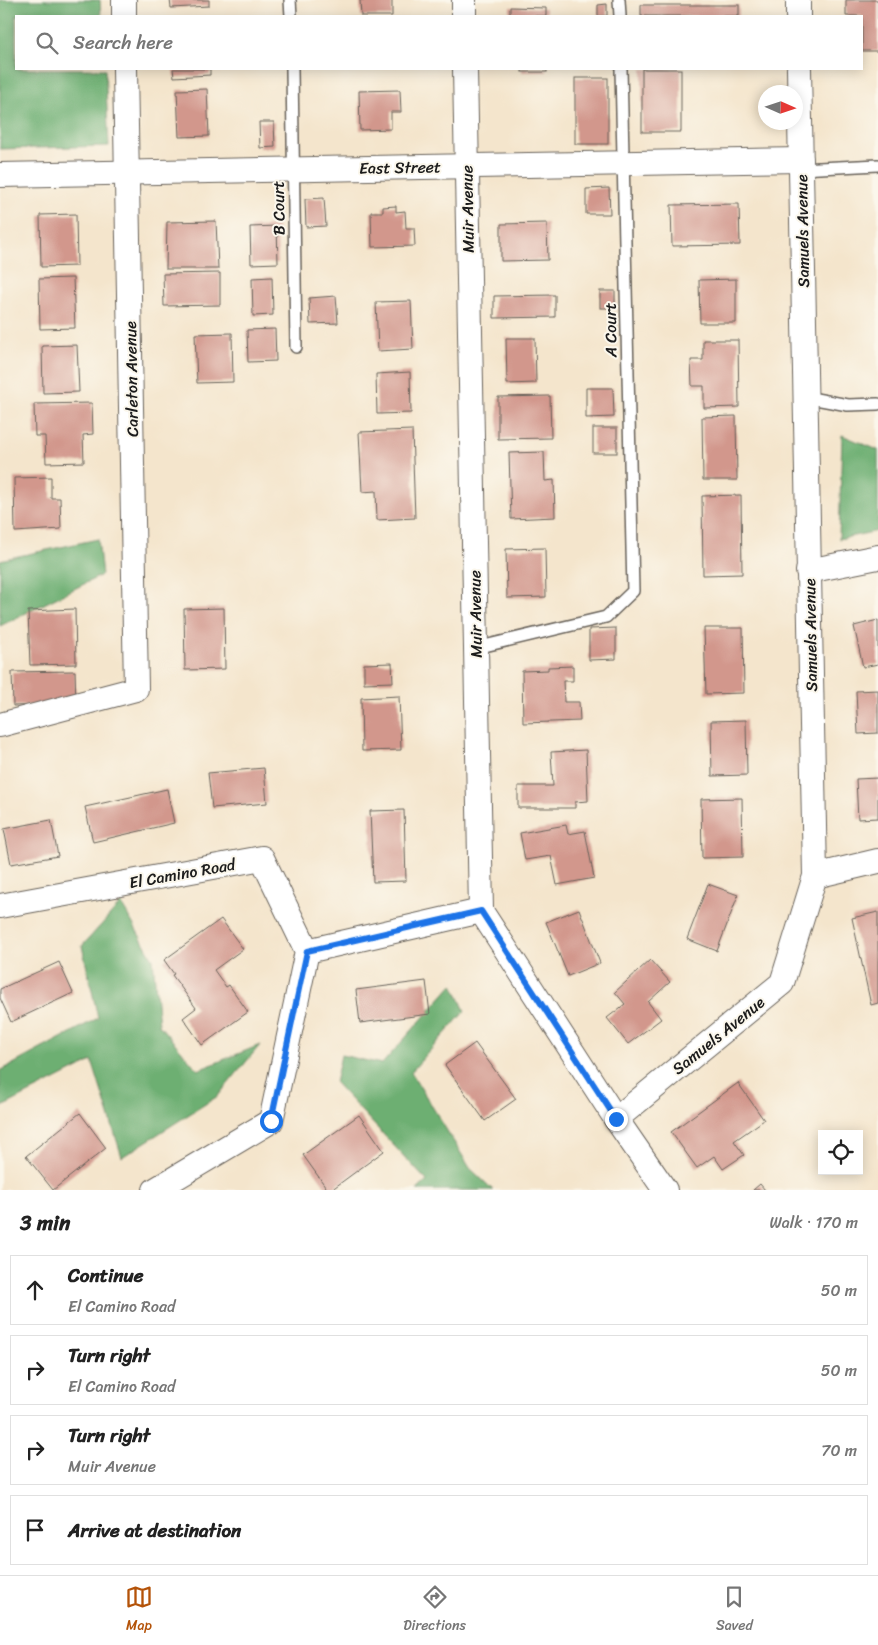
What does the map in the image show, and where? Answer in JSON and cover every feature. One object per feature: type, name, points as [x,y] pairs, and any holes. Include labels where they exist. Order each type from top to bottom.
[{"type":"street","points":[[124,0],[124,15]]},
{"type":"street","points":[[464,0],[464,15]]},
{"type":"street","points":[[798,0],[798,15]]},
{"type":"street","name":"Carleton Avenue","points":[[0,725],[136,689],[125,70]]},
{"type":"street","name":"Muir Avenue","points":[[465,70],[481,911]]},
{"type":"street","name":"Samuels Avenue","points":[[616,1119],[782,983],[814,876],[799,70]]},
{"type":"street","name":"East Street","points":[[0,175],[622,163],[801,164]]},
{"type":"street","points":[[808,571],[878,558]]},
{"type":"street","name":"El Camino Road","points":[[0,906],[262,858],[307,951]]},
{"type":"street","points":[[814,876],[878,861]]},
{"type":"street","points":[[155,1190],[271,1121],[307,951],[481,911],[616,1119],[665,1190]]},
{"type":"lane","points":[[290,0],[290,15]]},
{"type":"lane","points":[[620,0],[620,15]]},
{"type":"lane","name":"B Court","points":[[292,70],[296,346]]},
{"type":"lane","name":"A Court","points":[[476,648],[606,617],[633,591],[621,70]]},
{"type":"lane","points":[[801,164],[878,165]]},
{"type":"lane","points":[[805,397],[848,405],[878,404]]},
{"type":"green space","points":[[0,0],[100,0],[101,15],[15,15],[15,70],[105,70],[109,146],[0,149]]},
{"type":"green space","points":[[842,435],[878,450],[878,531],[839,539]]},
{"type":"green space","points":[[98,539],[102,575],[0,626],[0,560]]},
{"type":"green space","points":[[121,903],[153,959],[159,1025],[198,1070],[260,1045],[218,1096],[122,1157],[92,1061],[0,1108],[0,1071],[98,1018],[82,946]]},
{"type":"green space","points":[[453,984],[465,1011],[411,1072],[470,1168],[493,1190],[417,1190],[427,1181],[335,1083],[341,1055],[382,1064]]},
{"type":"building","points":[[170,0],[209,0],[209,6],[171,8]]},
{"type":"building","points":[[360,0],[392,0],[392,15],[361,15]]},
{"type":"building","points":[[846,0],[878,0],[878,51],[863,51],[863,15],[846,15]]},
{"type":"building","points":[[607,4],[607,15],[598,15],[598,5]]},
{"type":"building","points":[[641,5],[739,5],[739,15],[641,15]]},
{"type":"building","points":[[510,7],[546,8],[546,15],[510,15]]},
{"type":"building","points":[[173,70],[210,70],[210,75],[174,77]]},
{"type":"building","points":[[522,70],[547,70],[547,72],[522,72]]},
{"type":"building","points":[[642,70],[681,70],[681,132],[642,132]]},
{"type":"building","points":[[575,78],[608,78],[608,144],[575,144]]},
{"type":"building","points":[[207,89],[209,136],[179,137],[177,90]]},
{"type":"building","points":[[400,90],[401,112],[391,112],[391,129],[360,130],[359,91]]},
{"type":"building","points":[[259,122],[274,122],[275,147],[260,148]]},
{"type":"building","points":[[609,188],[610,214],[586,214],[586,189]]},
{"type":"building","points":[[324,198],[326,226],[306,227],[305,199]]},
{"type":"building","points":[[739,204],[740,245],[672,246],[671,205]]},
{"type":"building","points":[[396,206],[396,212],[405,211],[406,228],[414,228],[415,246],[372,247],[371,212],[383,212],[383,207]]},
{"type":"building","points":[[76,214],[77,266],[41,267],[40,215]]},
{"type":"building","points":[[216,221],[218,269],[166,269],[167,222]]},
{"type":"building","points":[[547,223],[548,260],[501,261],[501,224]]},
{"type":"building","points":[[277,226],[278,263],[251,264],[250,227]]},
{"type":"building","points":[[220,273],[220,305],[164,306],[163,274]]},
{"type":"building","points":[[272,277],[273,315],[253,316],[252,278]]},
{"type":"building","points":[[73,278],[75,328],[40,329],[39,279]]},
{"type":"building","points":[[736,279],[736,323],[700,323],[699,280]]},
{"type":"building","points":[[600,291],[615,291],[615,308],[600,308]]},
{"type":"building","points":[[555,295],[555,317],[494,318],[494,296]]},
{"type":"building","points":[[336,296],[338,323],[310,324],[309,298]]},
{"type":"building","points":[[411,301],[413,349],[378,351],[376,302]]},
{"type":"building","points":[[275,329],[276,361],[248,362],[247,330]]},
{"type":"building","points":[[232,333],[233,382],[197,383],[195,334]]},
{"type":"building","points":[[506,338],[535,338],[536,383],[507,384]]},
{"type":"building","points":[[703,340],[738,340],[739,407],[704,408],[704,386],[692,386],[691,360],[703,360]]},
{"type":"building","points":[[77,345],[79,392],[43,393],[42,346]]},
{"type":"building","points":[[410,372],[411,413],[377,414],[376,374]]},
{"type":"building","points":[[586,388],[613,388],[614,417],[586,418]]},
{"type":"building","points":[[550,396],[551,438],[498,439],[498,397]]},
{"type":"building","points":[[92,403],[93,434],[83,435],[84,462],[46,463],[45,436],[35,436],[34,404]]},
{"type":"building","points":[[736,416],[737,480],[703,480],[702,417]]},
{"type":"building","points":[[593,428],[617,428],[617,453],[593,453]]},
{"type":"building","points":[[412,430],[415,518],[377,520],[376,491],[362,492],[359,432]]},
{"type":"building","points":[[544,452],[545,481],[554,480],[555,517],[511,519],[509,453]]},
{"type":"building","points":[[51,477],[51,498],[60,498],[61,529],[15,532],[14,478]]},
{"type":"building","points":[[741,495],[742,574],[703,575],[702,496]]},
{"type":"building","points":[[545,548],[546,597],[507,598],[506,549]]},
{"type":"building","points":[[224,608],[225,669],[185,670],[184,609]]},
{"type":"building","points":[[75,609],[76,664],[30,665],[28,611]]},
{"type":"building","points":[[878,620],[878,664],[863,667],[854,626]]},
{"type":"building","points":[[616,628],[616,659],[589,660],[589,629]]},
{"type":"building","points":[[704,628],[743,628],[744,693],[706,694]]},
{"type":"building","points":[[392,663],[393,682],[364,683],[364,664]]},
{"type":"building","points":[[573,666],[573,681],[563,681],[564,702],[579,702],[580,721],[523,723],[522,671],[548,670],[548,667]]},
{"type":"building","points":[[75,671],[76,704],[13,706],[12,672]]},
{"type":"building","points":[[878,690],[878,733],[858,734],[856,691]]},
{"type":"building","points":[[399,696],[401,750],[362,751],[361,698]]},
{"type":"building","points":[[746,720],[747,775],[712,776],[711,721]]},
{"type":"building","points":[[586,750],[588,801],[575,802],[575,808],[518,808],[518,786],[553,786],[551,752]]},
{"type":"building","points":[[264,768],[267,803],[212,808],[208,773]]},
{"type":"building","points":[[878,778],[878,818],[858,819],[856,779]]},
{"type":"building","points":[[167,789],[174,823],[93,842],[85,807]]},
{"type":"building","points":[[742,798],[743,857],[702,858],[701,799]]},
{"type":"building","points":[[404,810],[406,881],[373,882],[370,811]]},
{"type":"building","points":[[51,820],[58,856],[11,864],[4,829]]},
{"type":"building","points":[[566,825],[568,834],[585,831],[594,878],[557,885],[551,856],[525,860],[520,833]]},
{"type":"building","points":[[708,884],[738,895],[717,951],[687,939]]},
{"type":"building","points":[[579,909],[600,963],[568,976],[546,922]]},
{"type":"building","points":[[878,912],[878,1003],[871,1005],[852,918]]},
{"type":"building","points":[[221,919],[243,949],[214,970],[226,987],[229,985],[248,1012],[202,1045],[183,1018],[196,1008],[172,975],[174,974],[164,960]]},
{"type":"building","points":[[650,960],[670,982],[648,1002],[661,1019],[628,1044],[607,1018],[625,1004],[615,992]]},
{"type":"building","points":[[59,962],[73,993],[11,1022],[0,998],[0,989]]},
{"type":"building","points":[[426,981],[430,1014],[360,1023],[356,990]]},
{"type":"building","points":[[475,1043],[516,1099],[485,1121],[445,1065]]},
{"type":"building","points":[[738,1083],[764,1120],[734,1141],[744,1155],[723,1169],[714,1156],[697,1168],[671,1132]]},
{"type":"building","points":[[80,1113],[106,1148],[53,1190],[26,1156]]},
{"type":"building","points":[[359,1115],[384,1151],[331,1190],[328,1190],[303,1155]]},
{"type":"building","points":[[760,1184],[765,1190],[753,1190]]},
{"type":"route","points":[[271,1121],[307,951],[481,911],[616,1119]]}]
